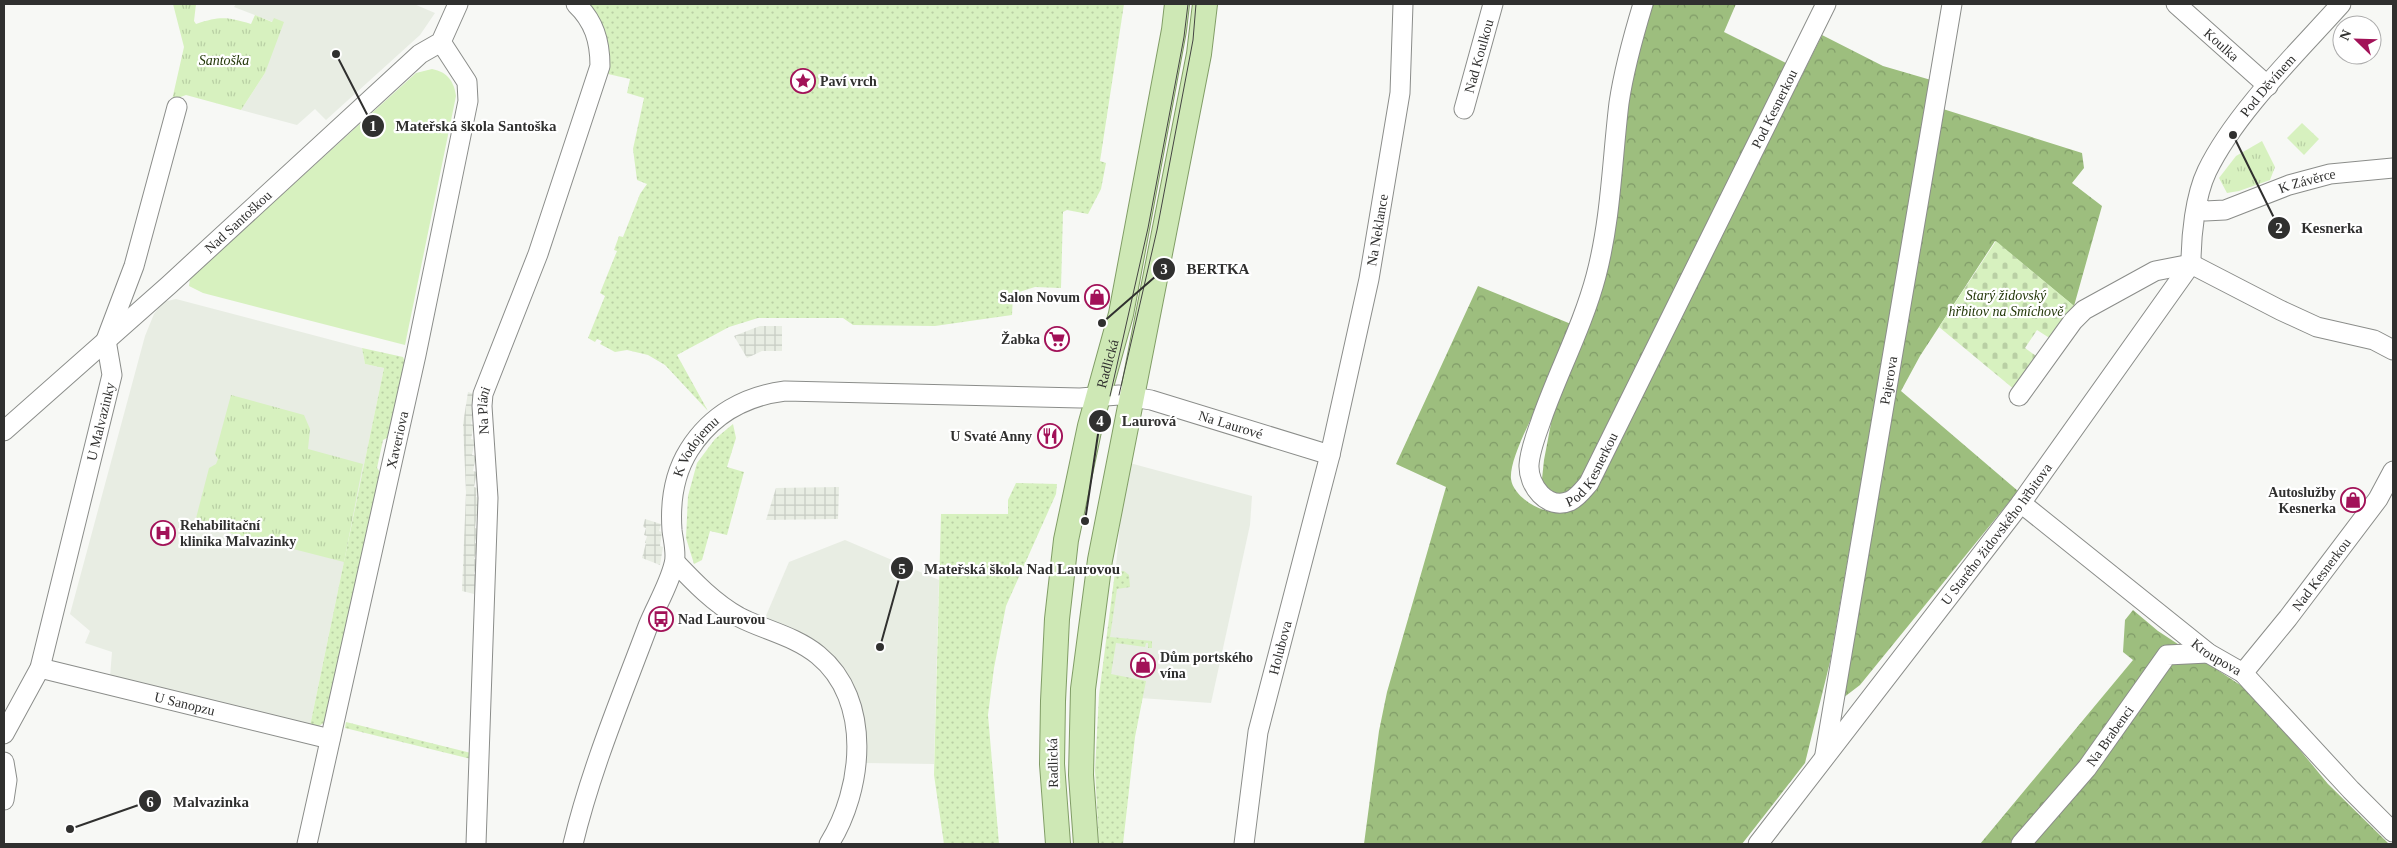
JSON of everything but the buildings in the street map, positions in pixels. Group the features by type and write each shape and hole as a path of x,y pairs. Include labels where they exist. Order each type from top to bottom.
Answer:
{"main road":[{"name":"Radlická","path":"1058,844 1052,764 1057,619 1066,540 1098,397 1121,314 1174,30 1177,4"},
{"name":"Radlická","path":"1086,844 1081,775 1083,689 1100,560 1199,54 1205,4"}],"street":[{"path":"441,42 458,4"},
{"name":"Na Pláni","path":"476,844 488,498 482,400 492,366 538,254 600,66 598,40 593,26 585,12 576,4"},
{"name":"Na Neklance","path":"1330,455 1369,279 1400,93 1403,4"},
{"name":"Nad Koulkou","path":"1464,109 1494,4"},
{"name":"Pod Kesnerkou","path":"1642,4 1626,60 1619,104 1614,165 1596,276 1571,346 1551,392 1532,448 1529,465 1529,478 1536,490 1546,499 1558,502 1568,502 1580,495 1589,483 1826,4"},
{"name":"Pajerova","path":"1824,758 1952,4"},
{"name":"Koulka","path":"2176,4 2268,86"},
{"name":"Pod Děvínem","path":"2198,206 2201,188 2216,156 2230,133 2268,86 2341,4"},
{"name":"Nad Santoškou","path":"4,430 169,285 420,54 441,42"},
{"name":"Xaveriova","path":"307,844 416,355 468,101 467,82 441,42"},
{"path":"106,340 134,266 177,107"},
{"name":"K Závěrce","path":"2198,206 2205,211 2225,210 2290,185 2330,174 2393,168"},
{"path":"2191,264 2191,238 2198,206"},
{"path":"2019,396 2073,321 2084,310 2155,271 2191,264 2317,327 2374,340 2393,350"},
{"name":"U Starého židovského hřbitova","path":"1758,844 2021,503 2191,264"},
{"name":"U Malvazinky","path":"4,734 40,668 112,374 106,340"},
{"name":"K Vodojemu","path":"573,844 596,762 675,562 671,513 674,487 680,468 689,449 712,420 734,406 761,394 785,391 1098,397"},
{"name":"Na Laurové","path":"1098,397 1131,396 1330,455"},
{"name":"Holubova","path":"1244,844 1258,732 1330,455"},
{"name":"Nad Kesnerkou","path":"2243,673 2378,499 2393,471"},
{"name":"Kroupova","path":"2021,503 2208,653 2243,673 2351,790 2393,832"},
{"path":"675,562 708,595 738,616 804,645 829,665 847,693 853,713 857,766 848,808 840,828 829,844"},
{"name":"Na Brabenci","path":"2021,844 2088,768 2168,655 2208,653"},
{"name":"U Sanopzu","path":"40,668 330,739"},
{"path":"4,762 7,780 4,800"}],"shaded area":[{"path":"236,4 414,4 435,13 420,35 326,120 315,109 297,125 241,110 265,73 273,22 234,7"},
{"path":"176,299 362,348 365,364 384,368 310,726 110,677 112,652 85,643 90,631 70,614 145,336 154,314 163,302"},
{"path":"760,326 782,326 782,351 762,351 747,358 734,336"},
{"path":"468,392 474,394 471,408 474,409 471,424 474,425 471,439 475,440 472,455 476,456 473,471 477,472 474,487 477,488 476,497 479,498 475,528 478,529 475,543 479,544 474,559 478,560 474,574 477,575 474,594 462,591 466,492 463,424"},
{"path":"1126,462 1252,496 1250,525 1211,703 1140,698 1104,690"},
{"path":"839,487 838,519 766,520 776,488"},
{"path":"645,519 661,524 659,531 662,532 660,546 663,547 660,565 642,558 647,536 644,535 646,528 643,527"},
{"path":"845,540 939,580 934,764 865,763 865,725 860,703 848,675 828,652 817,643 765,618 789,562"}],"green space":[{"name":"Santoška","path":"173,4 196,4 194,21 196,24 224,18 251,24 255,15 272,22 274,18 284,22 265,73 241,110 186,95 172,100 184,47"},
{"path":"587,4 1124,4 1100,161 1106,163 1101,189 1088,214 1067,210 1063,212 1061,288 1035,287 1013,294 1012,315 935,326 853,325 843,318 758,318 729,327 677,355 708,411 665,365 648,355 627,350 615,352 600,344 602,341 597,339 595,342 588,338 605,296 600,293 617,251 614,250 619,236 623,237 640,194 647,184 637,180 633,149 644,98 627,93 630,79 608,74 609,61"},
{"path":"1647,4 1736,4 1724,32 1786,63 1742,160 1588,470 1573,492 1555,495 1544,487 1542,479 1544,460 1556,397 1582,336"},
{"path":"1822,35 1883,66 1931,80 1830,662 1805,763 1742,844 1364,844 1379,731 1387,692 1446,487 1396,464 1478,286 1571,324 1549,383 1514,459 1511,479 1516,491 1526,501 1538,508 1550,511 1571,509 1588,498 1597,486"},
{"path":"432,69 438,70 449,78 454,86 456,96 405,345 203,293 189,286 190,278 416,73"},
{"path":"1943,109 2082,153 2084,168 2072,183 2102,206 2074,306 1995,241 1920,356 1901,391 2018,491 1860,685 1843,698"},
{"path":"2302,123 2319,139 2304,155 2287,138"},
{"path":"2262,141 2275,167 2270,180 2239,191 2227,193 2219,178 2236,156"},
{"name":"Starý židovský hřbitov na Smíchově","path":"1996,241 2074,306 2051,339 2037,330 2025,348 2039,358 2015,390 1939,327"},
{"path":"362,348 403,357 405,362 387,438 383,440 377,468 380,472 325,722 319,726 310,726 384,368 365,364"},
{"path":"231,395 304,415 310,429 308,449 363,464 344,562 203,526 202,528 194,526 209,468 216,464 218,459 215,454"},
{"path":"733,424 736,438 727,467 744,472 727,535 710,531 702,560 694,564 686,538 688,496 697,463 715,439"},
{"path":"1016,483 1057,484 1056,494 1006,606 994,668 988,715 999,844 944,844 934,775 941,514 1008,514 1008,500"},
{"path":"1124,571 1129,575 1130,587 1117,589 1110,637 1152,641 1152,648 1148,648 1148,643 1146,643 1145,647 1116,643 1111,674 1146,681 1135,737 1123,844 1099,844 1095,770 1099,695 1115,572"},
{"path":"2133,610 2158,631 2254,694 2328,784 2389,844 1980,844 2133,660 2123,652 2125,620"},
{"path":"346,722 471,753 471,759 345,728"}],"tram line":[{"path":"1110,396 1148,228 1184,37 1188,4"},
{"path":"1119,395 1157,230 1193,40 1196,4"}],"place":[{"name":"Mateřská škola Santoška","path":"336,54"},
{"name":"Paví vrch","path":"803,81"},
{"name":"Kesnerka","path":"2233,135"},
{"name":"Salon Novum","path":"1097,297"},
{"name":"BERTKA","path":"1102,323"},
{"name":"Žabka","path":"1057,339"},
{"name":"U Svaté Anny","path":"1050,436"},
{"name":"Autoslužby Kesnerka","path":"2353,500"},
{"name":"Laurová","path":"1085,521"},
{"name":"Rehabilitační klinika Malvazinky","path":"163,533"},
{"name":"Nad Laurovou","path":"661,619"},
{"name":"Mateřská škola Nad Laurovou","path":"880,647"},
{"name":"Dům portského vína","path":"1143,665"},
{"name":"Malvazinka","path":"70,829"}]}
